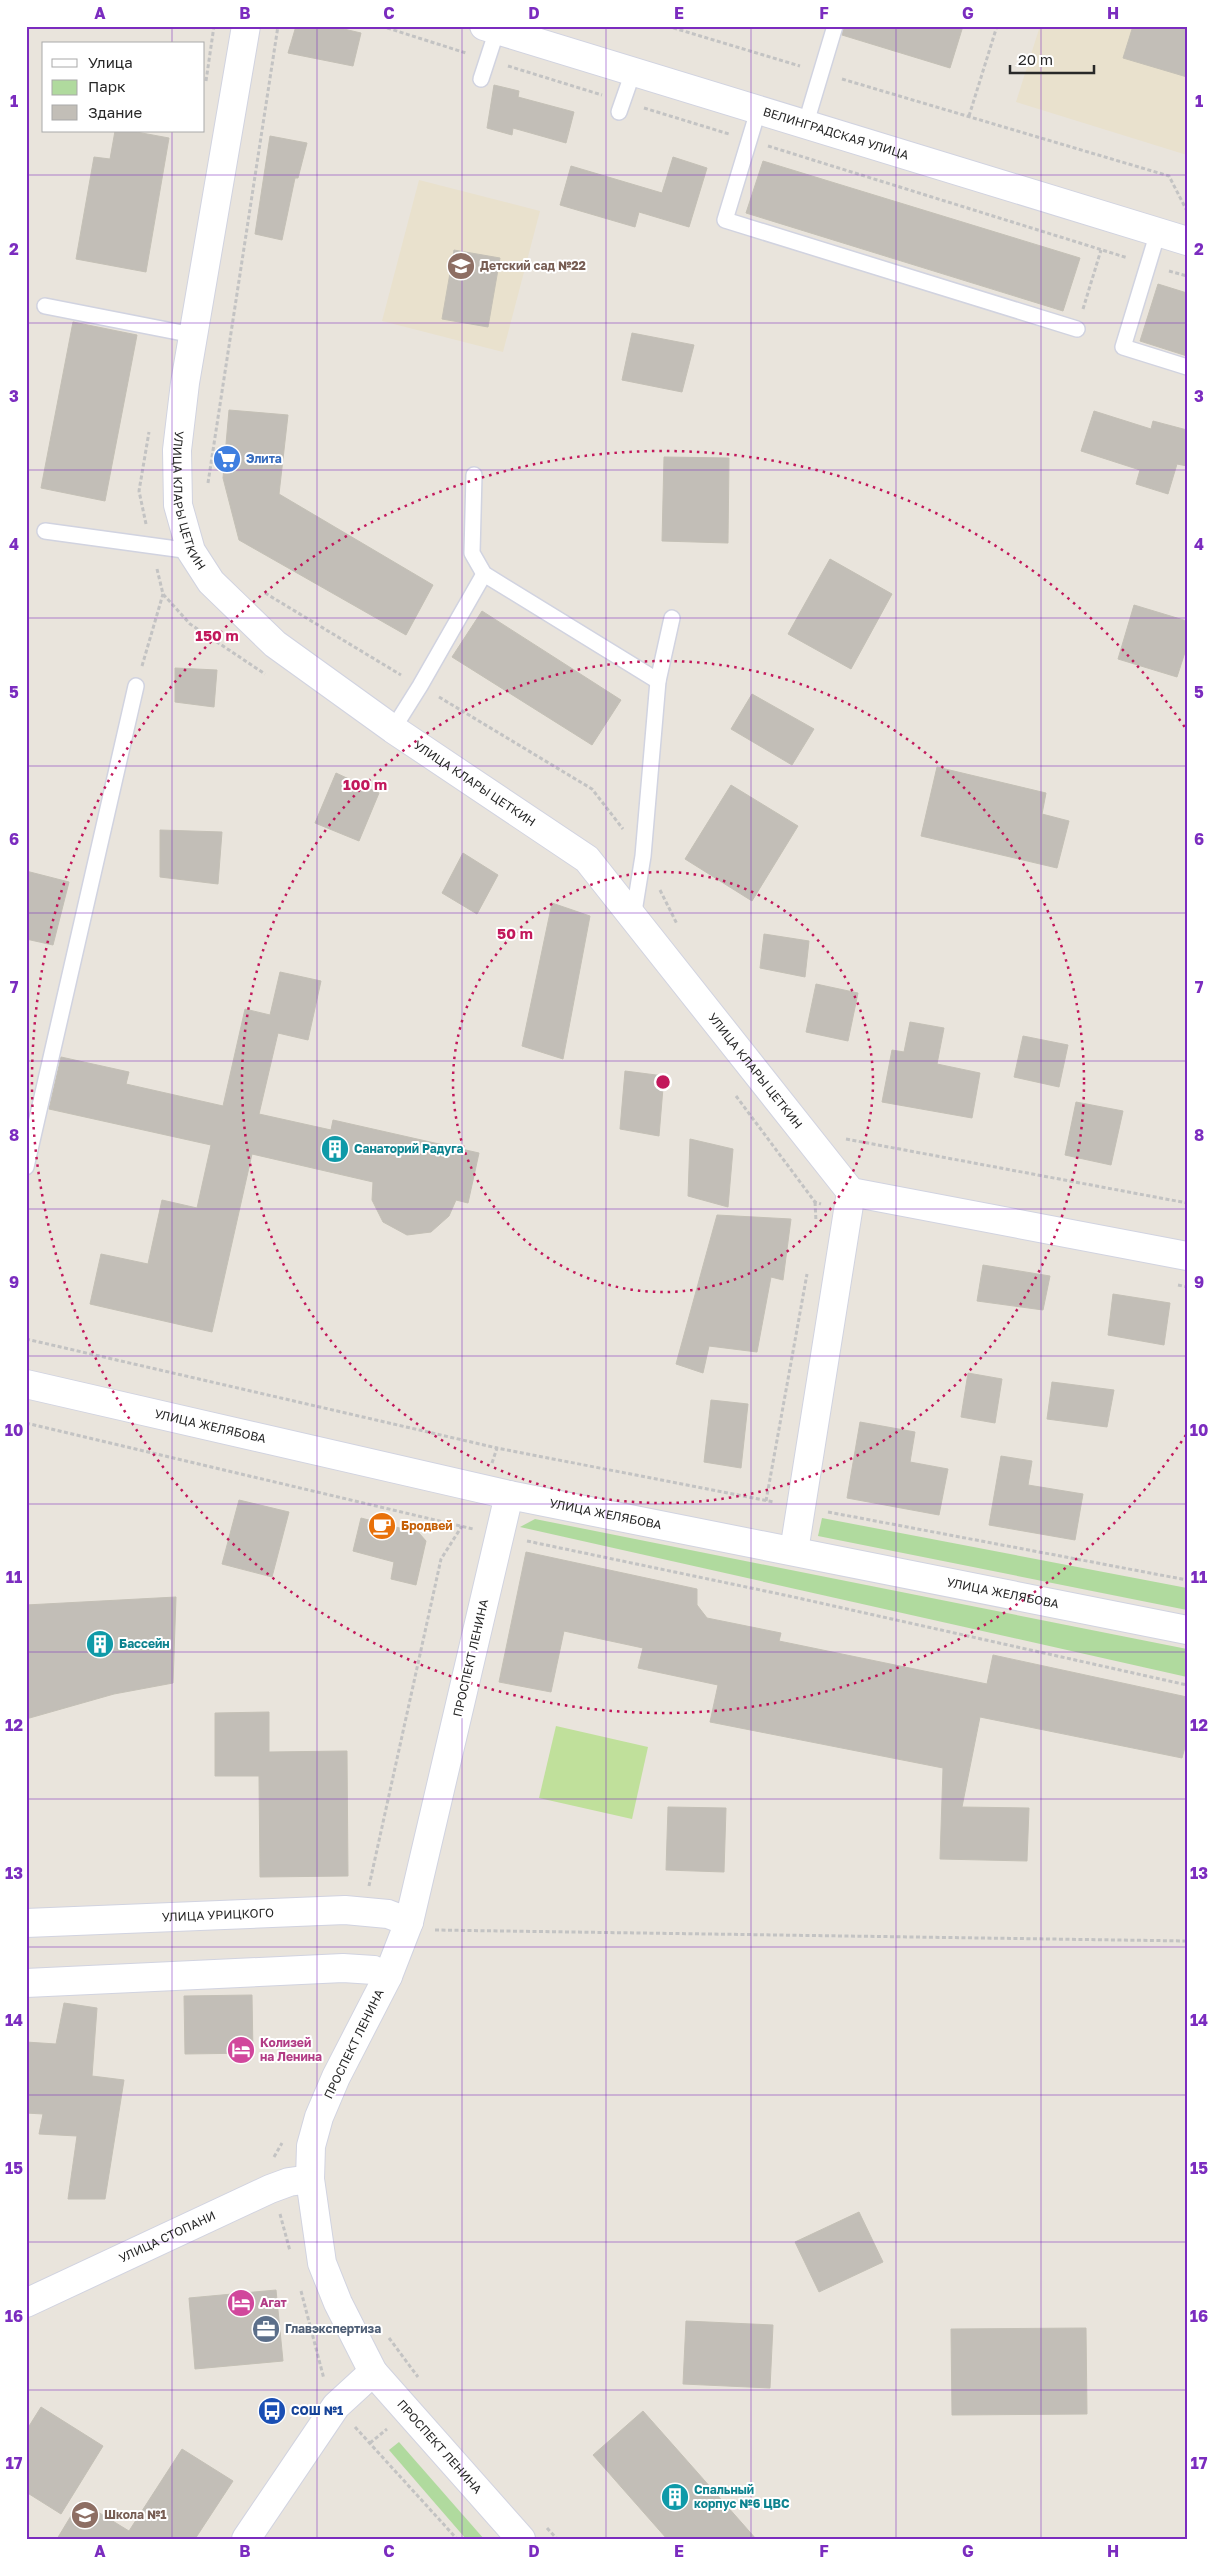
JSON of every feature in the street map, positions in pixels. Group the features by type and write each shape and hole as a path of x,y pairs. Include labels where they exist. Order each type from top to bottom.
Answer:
{"street":[{"name":"УЛИЦА КЛАРЫ ЦЕТКИН","path":"246,26 193,335 177,450 178,505 191,551 210,582 275,644 393,729 587,860 851,1192"},
{"name":"ВЕЛИНГРАДСКАЯ УЛИЦА","path":"490,28 805,126 1187,241"},
{"path":"794,1551 851,1192 1187,1256"},
{"name":"УЛИЦА ЖЕЛЯБОВА","path":"26,1384 509,1495 1187,1630"},
{"name":"ПРОСПЕКТ ЛЕНИНА","path":"509,1495 421,1926 388,1976 336,2077 319,2117 311,2146 310,2179 322,2263 338,2303 373,2372 521,2539"},
{"name":"УЛИЦА УРИЦКОГО","path":"26,1923 345,1910 388,1914 421,1926"},
{"path":"26,1983 343,1968 367,1969 388,1976"},
{"name":"УЛИЦА СТОПАНИ","path":"26,2303 270,2189 289,2182 310,2179"},
{"path":"246,2539 336,2406 373,2372"}],"lane":[{"path":"805,126 835,26"},
{"path":"481,79 487,59 490,28"},
{"path":"621,107 633,72"},
{"path":"758,111 724,220 1077,329"},
{"path":"1158,232 1123,347 1187,367"},
{"path":"45,306 193,335"},
{"path":"474,475 472,553 484,574 658,681"},
{"path":"45,531 191,551"},
{"path":"393,729 420,686 484,574"},
{"path":"633,920 643,856 658,681 672,618"},
{"path":"26,1167 136,686"}],"path":[{"path":"205,84 214,26"},
{"path":"207,488 278,26"},
{"path":"381,26 487,59 621,107 748,140"},
{"path":"667,26 1169,176 1187,210"},
{"path":"969,116 997,26"},
{"path":"771,147 1187,276"},
{"path":"1077,329 1101,250"},
{"path":"261,591 592,789 643,856 678,927"},
{"path":"136,686 163,594"},
{"path":"844,1138 1187,1203"},
{"path":"815,1202 816,1223"},
{"path":"766,1501 808,1271"},
{"path":"26,1339 497,1448 780,1503"},
{"path":"26,1423 481,1531"},
{"path":"490,1471 497,1448"},
{"path":"818,1510 1187,1580"},
{"path":"369,1889 441,1559 462,1526"},
{"path":"521,1540 782,1595 1187,1685"},
{"path":"421,1926 1187,1941"},
{"path":"278,2206 290,2253"},
{"path":"300,2290 326,2384"},
{"path":"385,2332 419,2378"},
{"path":"349,2420 457,2539"},
{"path":"544,2524 557,2539"}],"shaded area":[{"path":"1040,26 1187,26 1187,155 1016,102"},
{"name":"Детский сад №22","path":"419,180 540,211 503,352 382,321"}],"green space":[{"path":"822,1518 1187,1588 1187,1610 818,1536"},
{"path":"535,1519 1187,1649 1187,1677 520,1527"},
{"path":"556,1726 648,1747 632,1819 539,1798"},
{"path":"399,2442 484,2539 466,2539 389,2450"}],"building":[{"path":"296,26 331,26 361,33 353,66 288,53"},
{"path":"844,26 963,26 950,68 842,35"},
{"path":"1133,26 1187,26 1187,77 1123,58"},
{"path":"494,85 519,91 518,97 574,112 566,143 513,128 512,135 487,128"},
{"path":"115,132 136,132 169,138 146,272 76,259 94,157 110,159"},
{"path":"270,136 307,143 298,178 295,178 282,240 255,234"},
{"path":"673,157 707,168 689,227 639,212 635,227 560,205 571,166 662,193"},
{"path":"763,161 1080,258 1063,311 746,213"},
{"path":"454,250 500,258 488,327 442,319"},
{"path":"1158,284 1187,293 1187,356 1140,341"},
{"path":"73,322 137,335 105,501 41,488"},
{"path":"632,333 694,345 682,392 622,380"},
{"path":"229,410 288,415 279,494 433,585 406,635 239,540 223,478"},
{"path":"1094,411 1151,429 1153,421 1187,430 1187,466 1177,464 1168,494 1136,484 1140,470 1081,451"},
{"path":"664,457 729,458 728,543 662,541"},
{"path":"830,559 892,594 851,669 788,634"},
{"path":"1134,605 1187,621 1187,646 1177,677 1118,659"},
{"path":"482,611 621,700 592,745 452,657"},
{"path":"175,668 217,670 214,707 175,702"},
{"path":"752,694 814,729 792,765 731,729"},
{"path":"937,767 1046,793 1042,814 1069,821 1057,868 921,836"},
{"path":"336,773 379,793 359,841 315,823"},
{"path":"731,785 798,826 752,901 685,859"},
{"path":"160,830 222,832 218,884 160,877"},
{"path":"463,853 498,875 477,914 442,893"},
{"path":"26,871 69,882 53,945 26,939"},
{"path":"552,903 590,916 563,1059 522,1046"},
{"path":"764,934 809,941 805,977 760,968"},
{"name":"Cанаторий Радуга","path":"280,972 321,981 308,1040 278,1033 259,1114 331,1130 333,1120 479,1153 468,1203 456,1200 449,1216 431,1232 407,1235 383,1222 372,1200 373,1182 252,1154 212,1332 90,1304 101,1254 148,1264 162,1200 197,1208 211,1145 49,1109 61,1057 129,1072 126,1084 223,1106 245,1009 270,1015"},
{"path":"816,984 858,993 848,1041 806,1032"},
{"path":"910,1022 944,1028 937,1064 980,1073 972,1118 882,1102 892,1050 904,1052"},
{"path":"1023,1036 1068,1045 1059,1087 1014,1077"},
{"path":"625,1071 664,1076 659,1136 620,1129"},
{"path":"1076,1102 1123,1111 1111,1165 1065,1155"},
{"path":"690,1139 733,1149 728,1207 688,1196"},
{"path":"717,1215 791,1219 783,1280 771,1277 757,1352 709,1346 703,1373 676,1364"},
{"path":"983,1265 1050,1276 1043,1310 977,1301"},
{"path":"1113,1294 1170,1303 1164,1345 1108,1335"},
{"path":"968,1373 1002,1379 995,1423 961,1417"},
{"path":"1052,1382 1114,1390 1107,1427 1047,1419"},
{"path":"711,1400 748,1404 741,1468 704,1462"},
{"path":"860,1422 915,1432 910,1462 948,1469 939,1515 847,1498"},
{"path":"1001,1456 1032,1461 1028,1485 1083,1494 1075,1540 989,1525"},
{"path":"239,1500 289,1512 272,1577 222,1564"},
{"path":"361,1518 419,1533 426,1541 416,1585 391,1579 394,1562 353,1551"},
{"path":"526,1552 697,1589 697,1605 707,1618 781,1633 779,1641 987,1684 993,1655 1187,1697 1187,1740 1182,1758 980,1717 962,1807 1029,1808 1027,1861 940,1859 943,1768 710,1722 718,1685 638,1668 643,1648 564,1631 551,1692 499,1682"},
{"name":"Бассейн","path":"176,1597 173,1683 114,1694 26,1719 26,1605"},
{"path":"269,1712 269,1752 347,1751 348,1876 260,1877 259,1776 215,1776 215,1713"},
{"path":"668,1807 726,1808 724,1872 666,1870"},
{"path":"252,1995 253,2053 185,2054 184,1996"},
{"path":"64,2003 97,2008 92,2076 124,2080 105,2199 68,2199 77,2136 39,2134 43,2114 26,2113 26,2042 56,2044"},
{"path":"859,2212 883,2262 819,2292 795,2242"},
{"path":"276,2290 283,2361 195,2369 189,2298"},
{"path":"686,2321 773,2325 770,2388 683,2384"},
{"path":"1086,2328 1087,2414 952,2415 951,2329"},
{"path":"41,2407 103,2446 61,2514 26,2492 26,2431"},
{"name":"Спальный корпус №6 ЦВС","path":"643,2411 756,2539 667,2539 593,2455"},
{"path":"182,2449 233,2481 195,2539 57,2539 80,2501 129,2531"}],"place":[{"name":"Детский сад №22","path":"461,266"},
{"name":"Элита","path":"227,459"},
{"name":"Cанаторий Радуга","path":"335,1149"},
{"name":"Бродвей","path":"382,1526"},
{"name":"Бассейн","path":"100,1644"},
{"name":"Колизей на Ленина","path":"241,2050"},
{"name":"Агат","path":"241,2303"},
{"name":"Главэкспертиза","path":"266,2329"},
{"name":"СОШ №1","path":"272,2411"},
{"name":"Спальный корпус №6 ЦВС","path":"675,2497"},
{"name":"Школа №1","path":"85,2515"}]}
